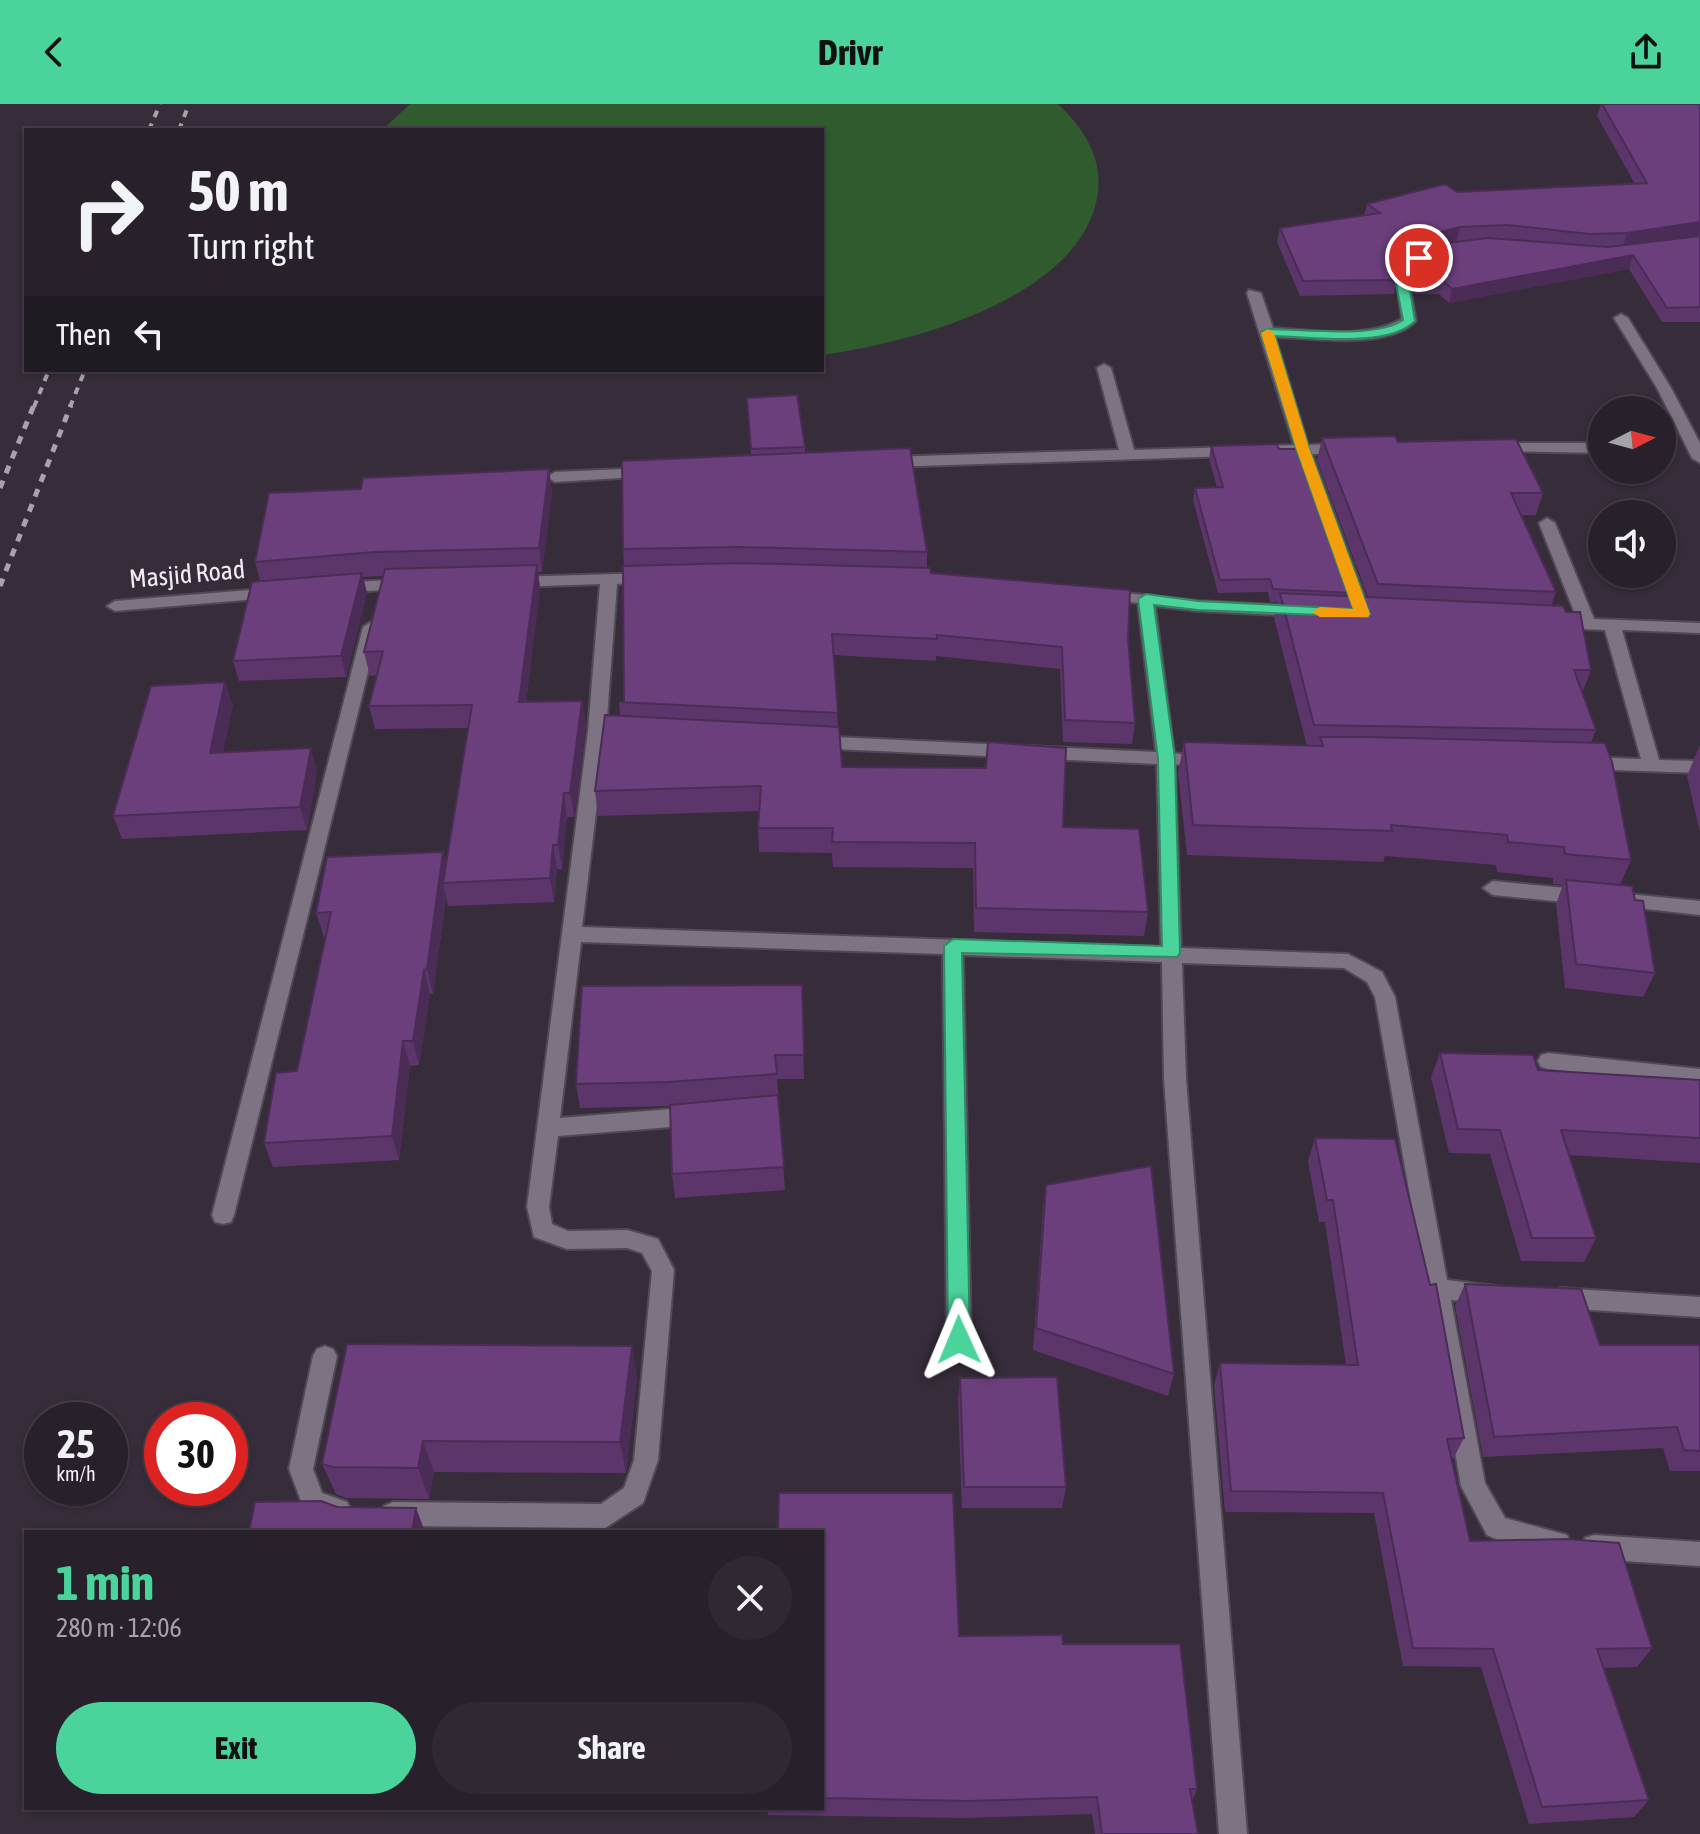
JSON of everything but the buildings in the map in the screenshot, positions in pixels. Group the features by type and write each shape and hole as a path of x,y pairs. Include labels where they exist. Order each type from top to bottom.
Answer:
{"street":[{"path":"1267,332 1368,334 1396,330 1409,321 1401,278 1419,258 1457,248"},
{"path":"1254,293 1302,448 1363,614"},
{"path":"1621,318 1664,388 1700,458"},
{"path":"1104,368 1128,455"},
{"path":"874,462 1365,448"},
{"path":"1476,448 1588,448"},
{"path":"555,477 666,472"},
{"path":"1547,523 1588,624"},
{"path":"503,582 667,578"},
{"path":"325,1356 301,1469 313,1501 346,1513 605,1516 634,1495 646,1460 663,1270 650,1246 627,1239 567,1240 542,1230 538,1207 570,934 605,732 609,579"},
{"path":"319,590 377,600 427,583"},
{"name":"Masjid Road","path":"115,606 287,592"},
{"path":"1089,592 1198,606 1318,612"},
{"path":"1146,599 1166,759 1175,1079 1233,1834"},
{"path":"223,1215 377,600"},
{"path":"1545,623 1700,628"},
{"path":"1612,626 1651,764"},
{"path":"787,740 1196,759"},
{"path":"1559,762 1700,767"},
{"path":"1493,888 1700,908"},
{"path":"570,934 1348,961 1375,977 1385,997 1473,1486 1496,1527 1542,1543 1700,1554"},
{"path":"953,946 959,1340"},
{"path":"1548,1061 1700,1077"},
{"path":"547,1128 715,1114"},
{"path":"1437,1289 1514,1294"},
{"path":"1545,1297 1700,1307"}],"green space":[{"path":"410,104 1058,104 1078,126 1092,151 1098,192 1095,207 1079,240 1053,269 1019,292 939,328 824,355 824,128 384,128"}],"railway":[{"path":"150,128 160,104"},
{"path":"180,128 189,104"},
{"path":"34,407 48,372"},
{"path":"70,407 84,372"},
{"path":"0,488 34,405"},
{"path":"0,586 71,405"}],"slow traffic":[{"path":"1268,333 1302,448 1363,614 1320,612"}],"route":[{"path":"959,1340 953,946 1171,953 1166,759 1146,599 1198,606 1363,614 1302,448 1267,332 1368,334 1396,330 1409,321 1401,278 1419,258"}]}
